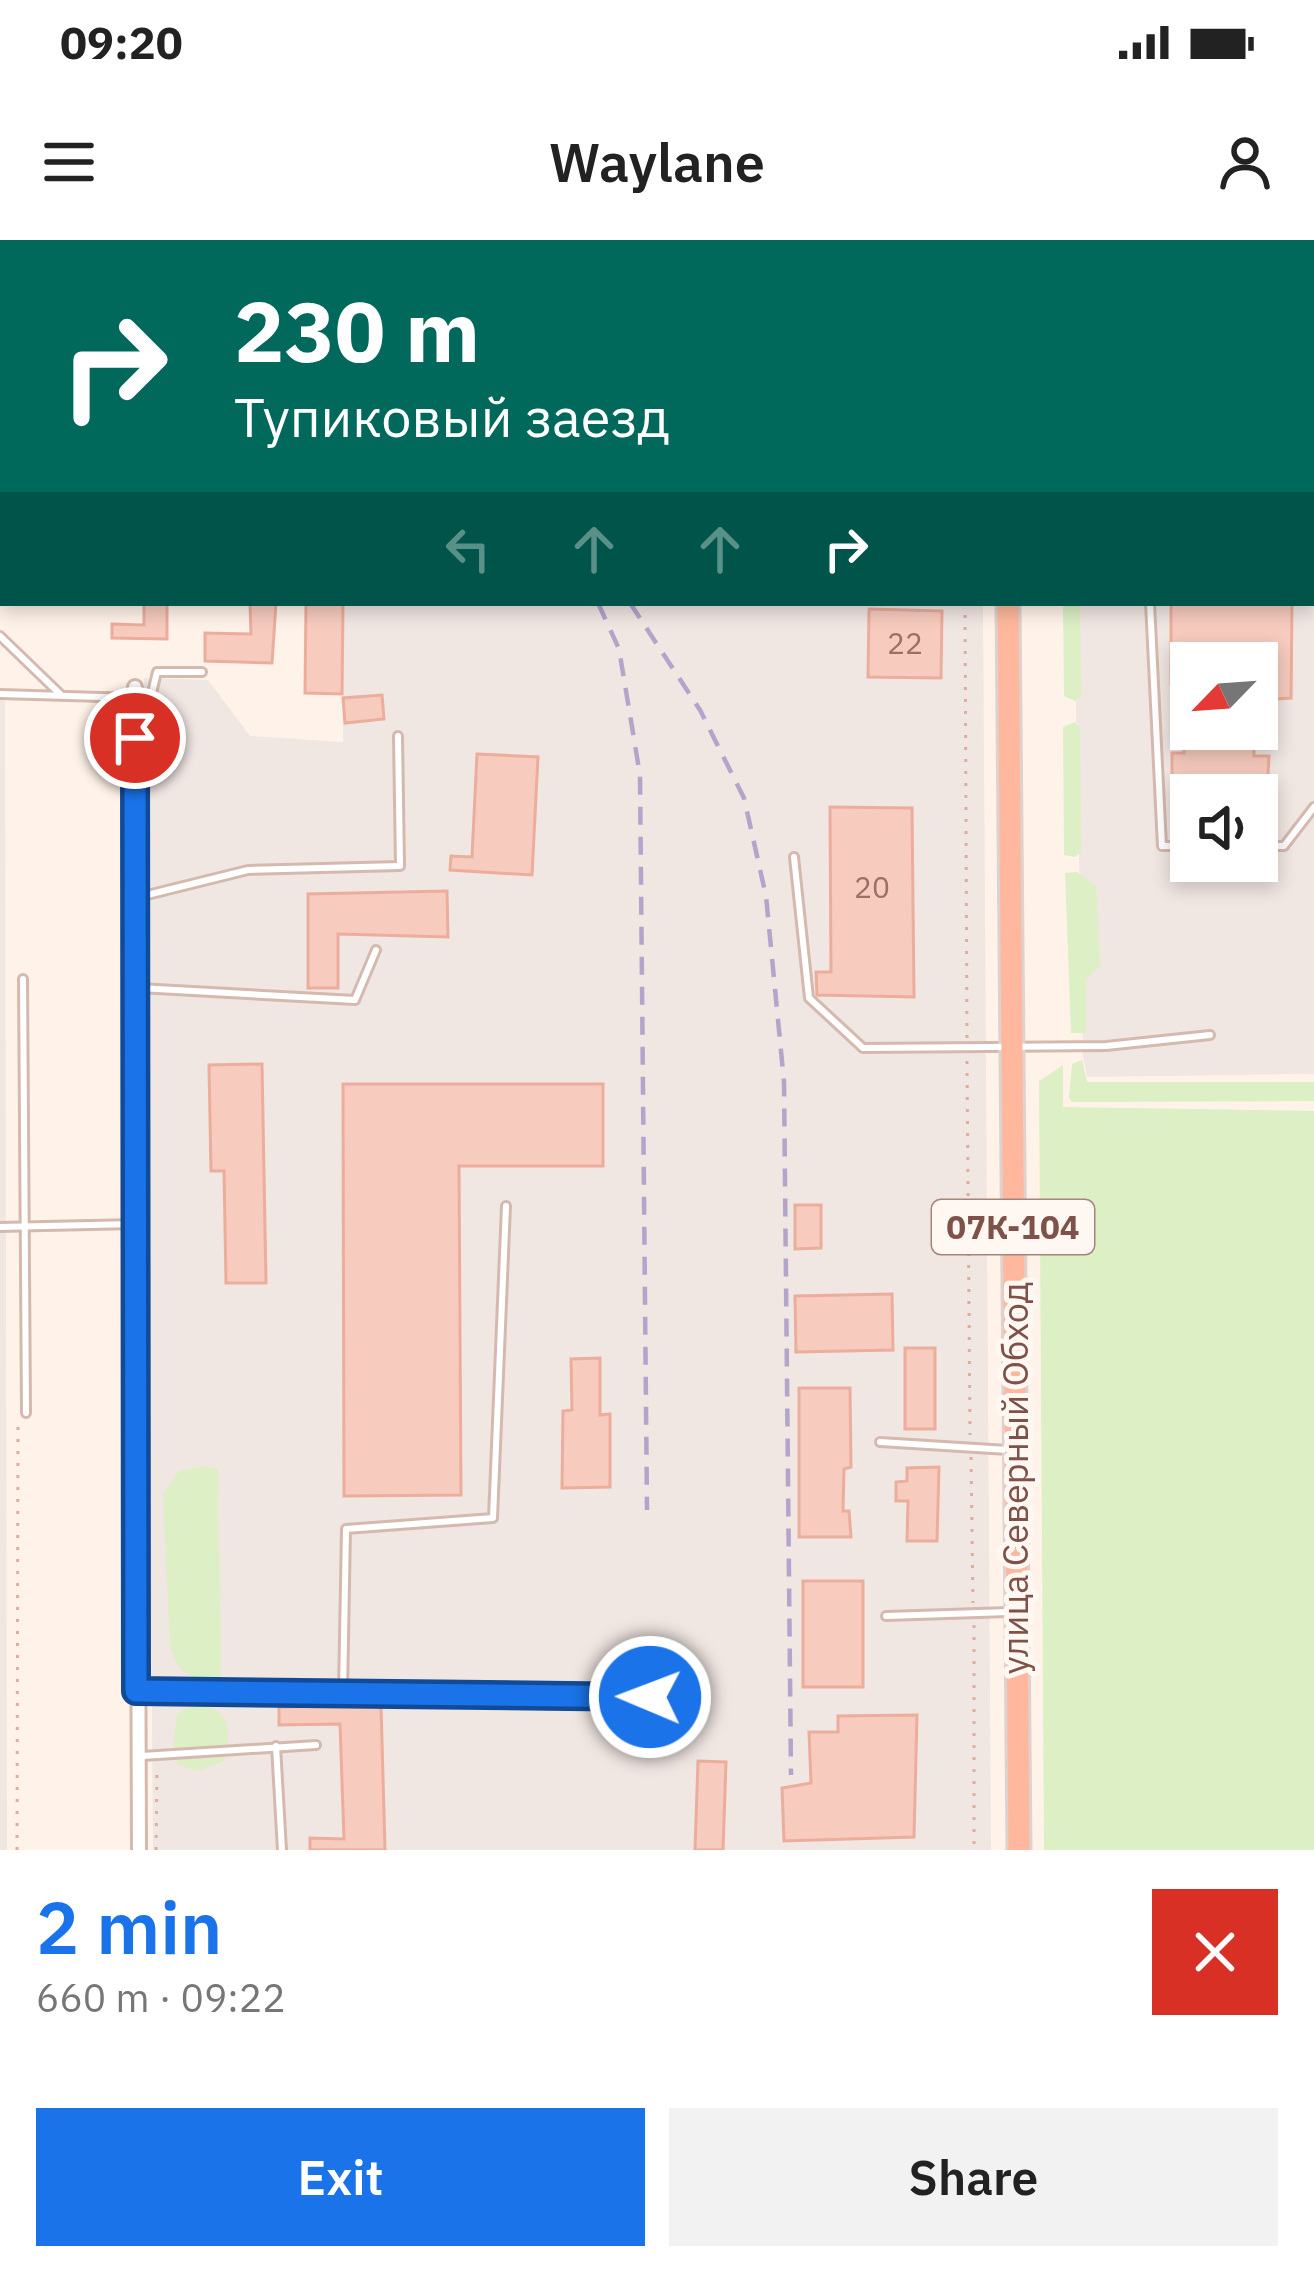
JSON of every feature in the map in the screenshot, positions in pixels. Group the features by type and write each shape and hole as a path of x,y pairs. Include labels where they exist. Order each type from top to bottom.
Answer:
{"highway":[{"name":"улица Северный Обход","path":"1008,606 1018,1850"}],"street":[{"path":"135,693 140,1850"}],"lane":[{"path":"1150,606 1162,846 1170,846"},
{"path":"0,636 63,696"},
{"path":"0,694 135,693 151,697 157,671 202,672"},
{"path":"135,898 248,869 400,866 398,736"},
{"path":"1278,846 1284,846 1314,807"},
{"path":"794,857 809,998 862,1048 1106,1046 1210,1035"},
{"path":"136,988 355,1000 376,950"},
{"path":"23,979 26,1413"},
{"path":"344,1694 346,1529 493,1518 506,1206"},
{"path":"0,1227 136,1224"},
{"path":"880,1442 1015,1450"},
{"path":"886,1616 1016,1612"},
{"path":"136,1691 693,1698"},
{"path":"138,1756 316,1744"},
{"path":"275,1747 282,1850"}],"path":[{"path":"965,606 974,1850"},
{"path":"17,1850 16,1423 26,1413"},
{"path":"156,1850 157,1755"}],"shaded area":[{"path":"343,606 983,606 991,1850 153,1850 144,678 208,680 250,736 343,742"},
{"path":"1074,606 1314,606 1314,1074 1087,1077"},
{"path":"0,690 5,703 7,1850 0,1850"}],"green space":[{"path":"1063,606 1080,606 1081,696 1075,701 1064,696"},
{"path":"1075,722 1080,728 1081,852 1075,857 1064,855 1063,727"},
{"path":"1077,872 1096,886 1100,966 1086,979 1086,1033 1071,1033 1065,873"},
{"path":"1082,1060 1087,1082 1314,1082 1314,1101 1072,1102 1072,1064"},
{"path":"1063,1065 1063,1107 1314,1111 1314,1850 1044,1850 1039,1081"},
{"path":"204,1466 218,1469 221,1686 187,1674 170,1643 163,1495 179,1471"},
{"path":"197,1703 222,1717 228,1741 224,1761 198,1771 178,1765 173,1748 177,1714"}],"building":[{"path":"144,606 167,606 167,639 112,638 112,624 144,625"},
{"path":"250,606 276,606 272,663 205,661 205,633 251,634"},
{"path":"306,606 343,606 342,694 305,693"},
{"path":"1171,606 1292,606 1291,698 1278,699 1278,642 1171,642"},
{"path":"869,609 942,611 941,678 868,677"},
{"path":"382,695 384,719 345,723 343,698"},
{"path":"1254,750 1254,756 1269,756 1268,774 1172,774 1172,753"},
{"path":"477,754 538,757 532,875 450,870 451,856 472,857"},
{"path":"830,807 912,808 914,997 817,995 816,972 831,972"},
{"path":"447,891 448,937 338,934 338,988 308,988 308,894"},
{"path":"262,1064 266,1283 226,1283 224,1171 211,1171 209,1065"},
{"path":"343,1084 603,1084 603,1166 459,1166 461,1495 344,1496"},
{"path":"795,1205 821,1205 821,1248 795,1249"},
{"path":"892,1294 893,1350 796,1352 795,1296"},
{"path":"905,1348 935,1348 935,1429 905,1429"},
{"path":"600,1358 600,1415 610,1414 610,1487 562,1488 563,1411 572,1410 571,1359"},
{"path":"799,1388 850,1388 851,1467 844,1469 843,1511 849,1511 851,1537 799,1537"},
{"path":"939,1467 937,1541 907,1541 908,1501 896,1501 896,1482 907,1481 907,1468"},
{"path":"803,1581 863,1581 863,1687 803,1687"},
{"path":"381,1705 385,1850 310,1850 310,1838 344,1839 340,1724 279,1725 279,1707"},
{"path":"917,1715 914,1837 784,1841 782,1788 811,1783 809,1732 838,1732 838,1716"},
{"path":"698,1761 726,1762 723,1850 695,1850"}],"railway":[{"path":"599,606 619,649 640,775 647,1510"},
{"path":"632,606 700,710 744,798 766,896 784,1082 791,1775"}],"route":[{"path":"135,738 136,1691 650,1697"}]}
